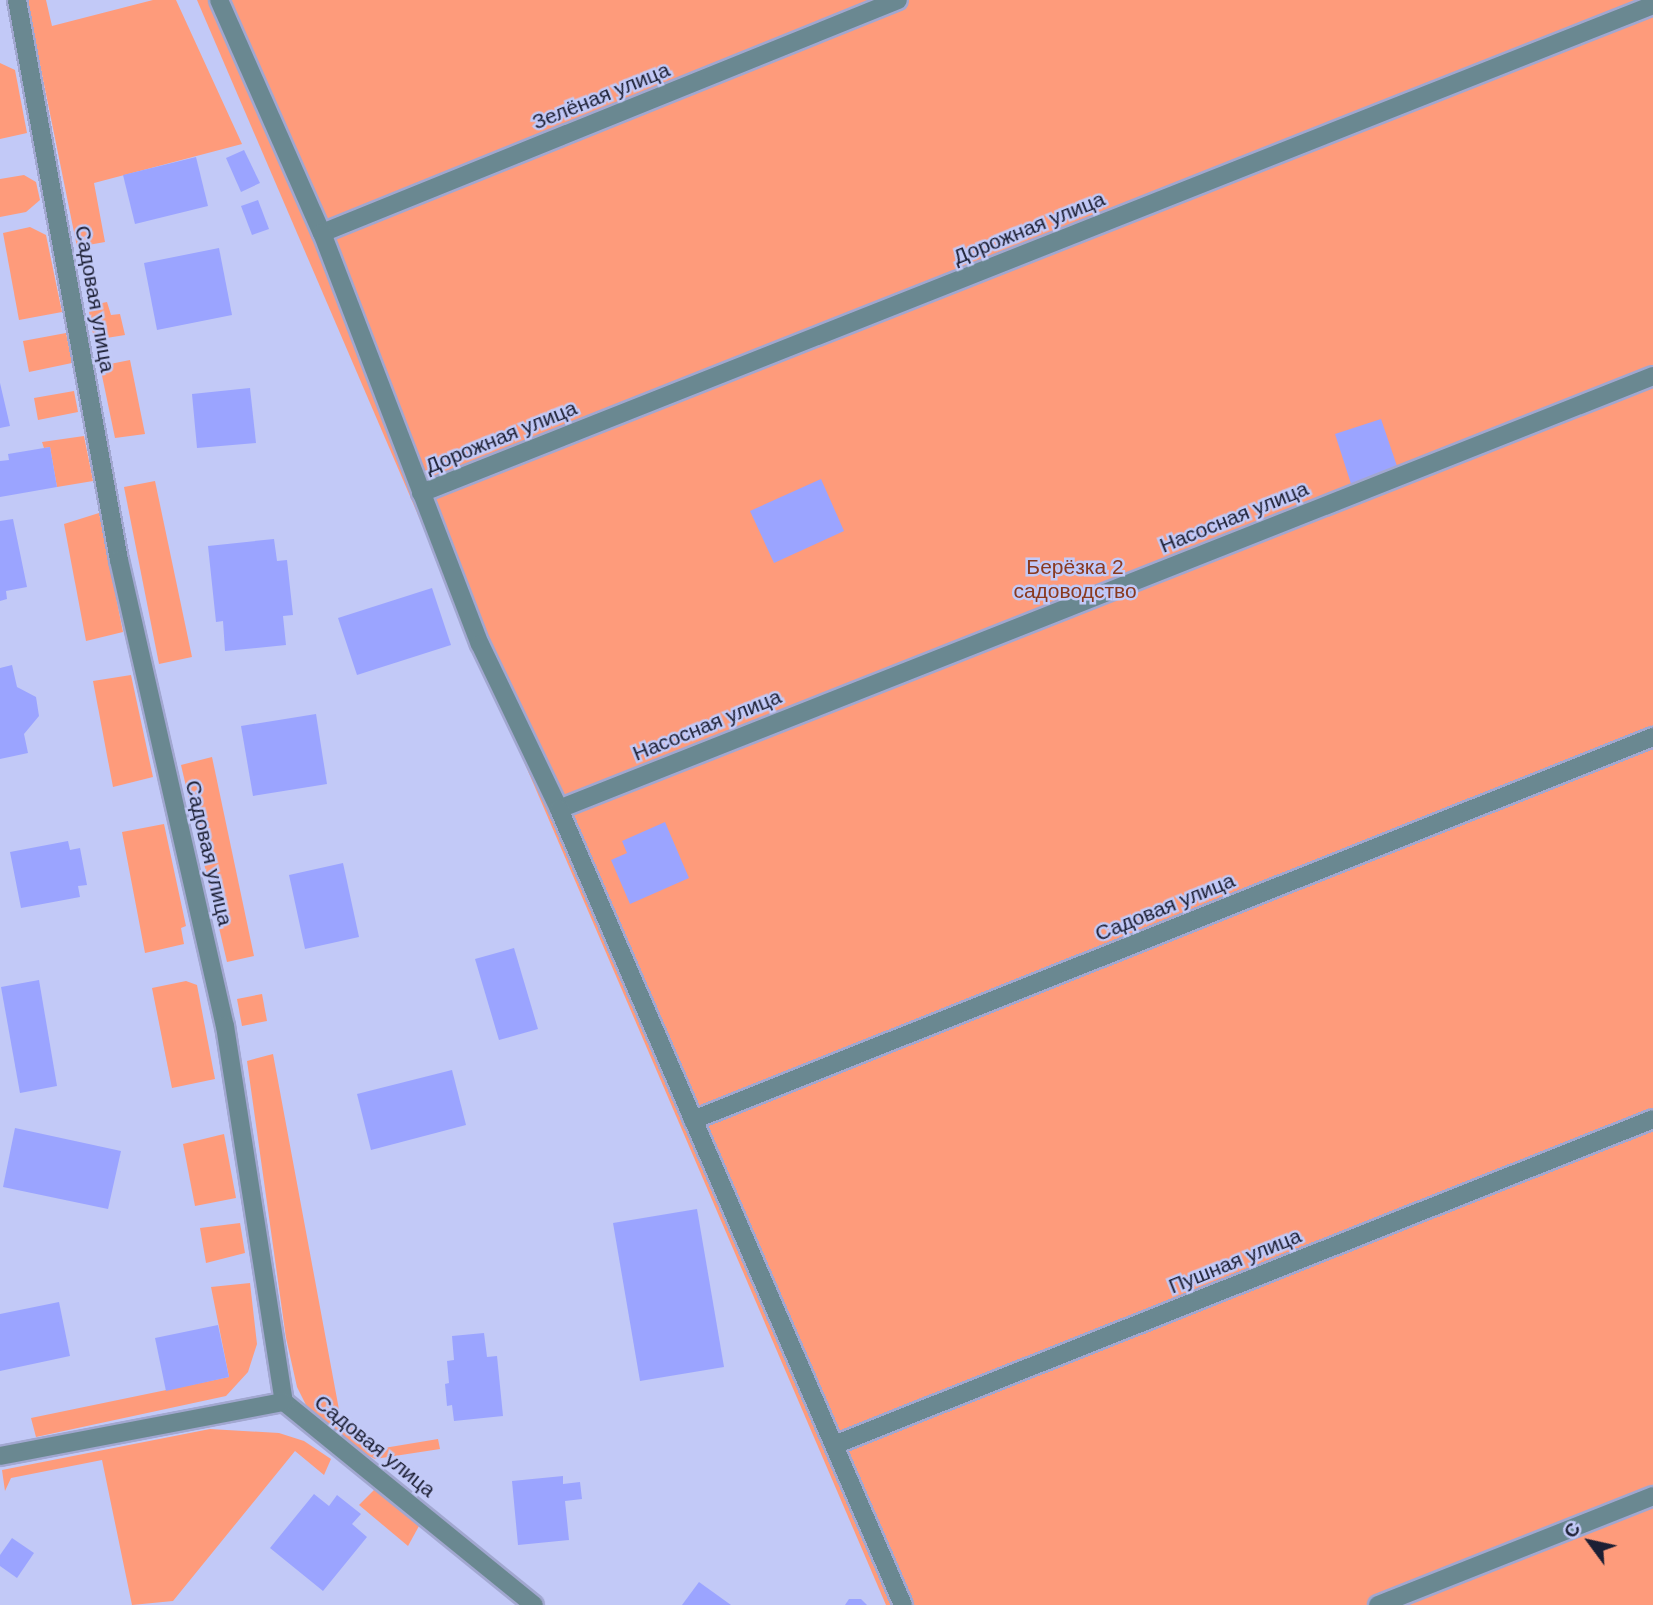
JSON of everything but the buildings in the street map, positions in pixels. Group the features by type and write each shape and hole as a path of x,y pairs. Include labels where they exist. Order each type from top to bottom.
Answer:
{"street":[{"name":"Садовая улица","path":"17,0 119,560 225,1026 284,1402 534,1605"},
{"path":"219,0 322,233 480,644 559,808 903,1605"},
{"name":"Зелёная улица","path":"322,233 898,0"},
{"name":"Дорожная улица","path":"421,493 1653,5"},
{"name":"Насосная улица","path":"559,808 1653,376"},
{"name":"Садовая улица","path":"693,1120 1653,737"},
{"name":"Пушная улица","path":"834,1445 1653,1119"},
{"path":"0,1455 284,1402"},
{"path":"1378,1605 1653,1496"}],"green space":[{"path":"27,0 46,0 52,26 153,0 176,0 242,144 94,183 105,242 77,247"},
{"name":"Берёзка 2 садоводство","path":"197,0 1653,0 1653,1605 886,1605"},
{"path":"0,63 15,70 27,133 0,139"},
{"path":"24,175 36,182 40,200 26,212 0,217 0,179"},
{"path":"30,227 46,235 62,312 19,320 3,233"},
{"path":"107,302 111,315 120,314 125,335 94,340 88,306"},
{"path":"66,333 72,363 29,372 23,341"},
{"path":"130,360 145,434 115,438 100,366"},
{"path":"74,391 78,412 38,420 34,398"},
{"path":"84,436 93,481 57,487 50,447 44,448 42,442"},
{"path":"155,481 192,657 159,664 124,487"},
{"path":"99,513 123,632 86,641 64,524"},
{"path":"131,675 153,777 113,787 93,681"},
{"path":"212,757 254,956 227,962 181,765"},
{"path":"164,824 186,926 181,928 184,944 145,953 122,832"},
{"path":"186,981 197,985 215,1079 172,1088 152,988"},
{"path":"262,994 267,1021 242,1026 237,999"},
{"path":"273,1054 340,1415 378,1449 438,1439 440,1449 375,1459 361,1452 322,1421 306,1405 297,1387 286,1338 247,1061"},
{"path":"224,1134 236,1198 195,1206 183,1144"},
{"path":"240,1223 245,1253 206,1263 200,1228"},
{"path":"250,1283 257,1344 248,1372 226,1396 36,1437 31,1418 229,1377 211,1287"},
{"path":"210,1429 279,1433 304,1441 331,1459 324,1475 295,1451 173,1601 132,1605 102,1460 11,1478 5,1491 2,1470"},
{"path":"375,1489 419,1526 408,1546 359,1505"}]}
